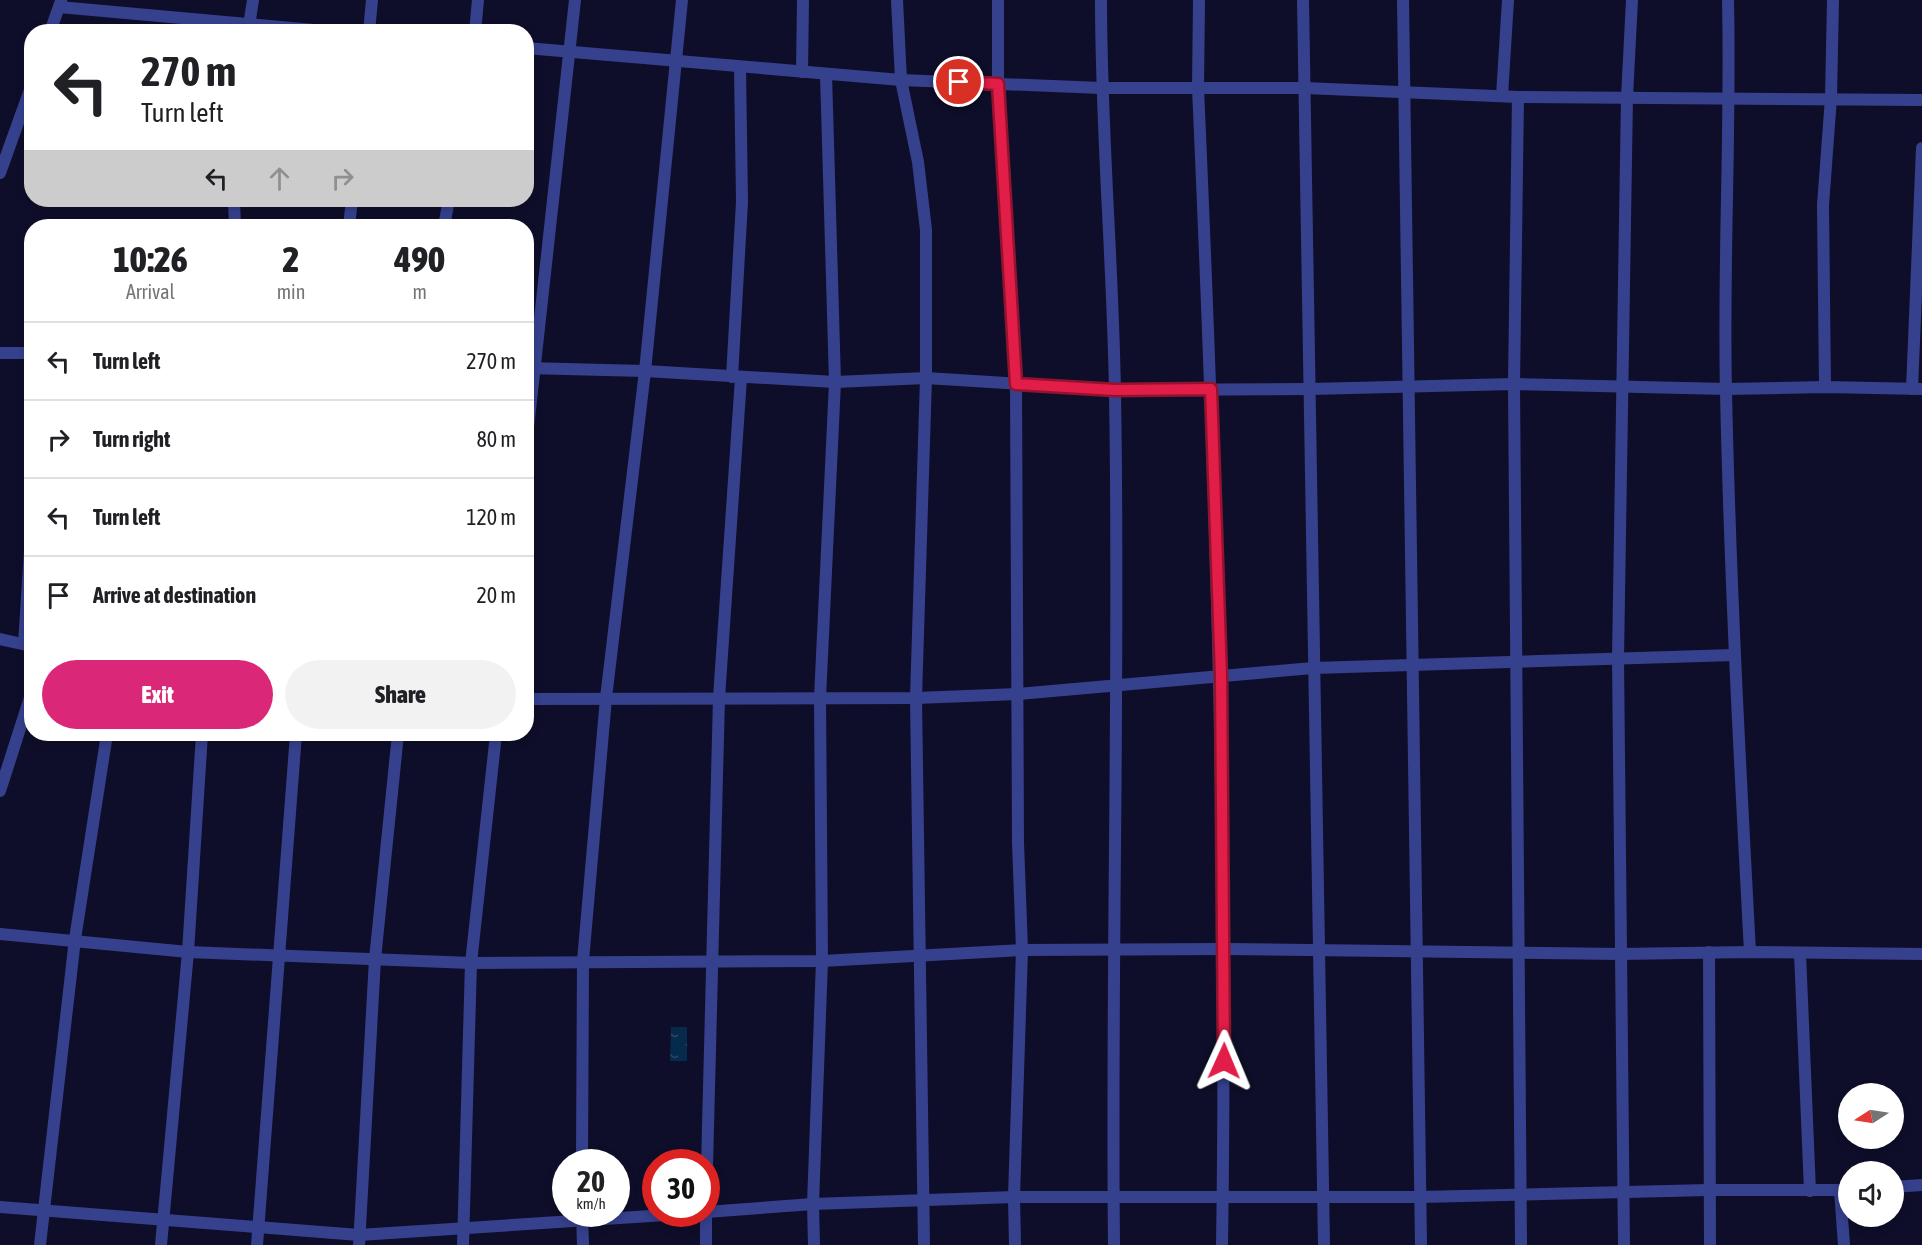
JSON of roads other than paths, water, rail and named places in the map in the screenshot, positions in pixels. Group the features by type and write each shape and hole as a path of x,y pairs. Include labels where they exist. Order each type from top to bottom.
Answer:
{"street":[{"path":"250,24 253,0"},
{"path":"370,24 372,0"},
{"path":"476,24 478,0"},
{"path":"534,342 574,0"},
{"path":"582,1149 583,961 606,698 645,371 682,0"},
{"path":"802,72 803,0"},
{"path":"897,0 901,80 918,162 926,230 926,378 916,698 924,1245"},
{"path":"998,0 998,84 1016,384 1018,843 1022,950 1014,1197 1016,1245"},
{"path":"1101,0 1101,88 1115,390 1118,686 1114,950 1114,1245"},
{"path":"1199,0 1198,88 1221,676 1225,949 1222,1245"},
{"path":"1303,0 1313,668 1321,949 1324,1245"},
{"path":"1403,0 1421,1245"},
{"path":"1502,96 1508,0"},
{"path":"1624,1245 1618,658 1627,98 1632,0"},
{"path":"1728,0 1730,98 1726,389 1734,655 1750,952"},
{"path":"1825,387 1823,205 1831,98 1833,0"},
{"path":"53,24 60,4 218,24"},
{"path":"534,49 901,80 1101,88 1305,88 1518,97 1922,100"},
{"path":"708,1149 719,698 737,378 742,202 740,68"},
{"path":"814,1245 813,1204 822,961 820,698 835,382 826,74"},
{"path":"1518,97 1514,384 1521,1245"},
{"path":"0,173 24,106"},
{"path":"534,368 645,371 835,382 926,378 1115,390 1310,389 1514,384 1726,389 1825,387 1917,389 1922,148"},
{"path":"0,353 24,353"},
{"path":"0,639 24,644"},
{"path":"534,699 916,698 1118,686 1313,668 1734,655"},
{"path":"0,791 24,716"},
{"path":"40,1245 75,939 105,741"},
{"path":"161,1245 189,952 202,741"},
{"path":"257,1245 295,741"},
{"path":"359,1240 375,959 397,741"},
{"path":"463,1245 471,963 495,741"},
{"path":"0,934 75,939 189,952 471,963 822,961 1022,950 1321,949 1620,954 1709,952 1922,954"},
{"path":"1709,952 1708,1190 1710,1245"},
{"path":"1800,953 1810,1191"},
{"path":"1904,1186 1922,1185"},
{"path":"720,1212 813,1204 1113,1195 1420,1197 1708,1190 1838,1190"},
{"path":"0,1207 162,1219 359,1240 552,1219"},
{"path":"582,1227 583,1245"},
{"path":"706,1227 706,1245"},
{"path":"1844,1227 1844,1245"}],"water":[{"path":"671,1027 687,1027 687,1061 670,1061"}]}
